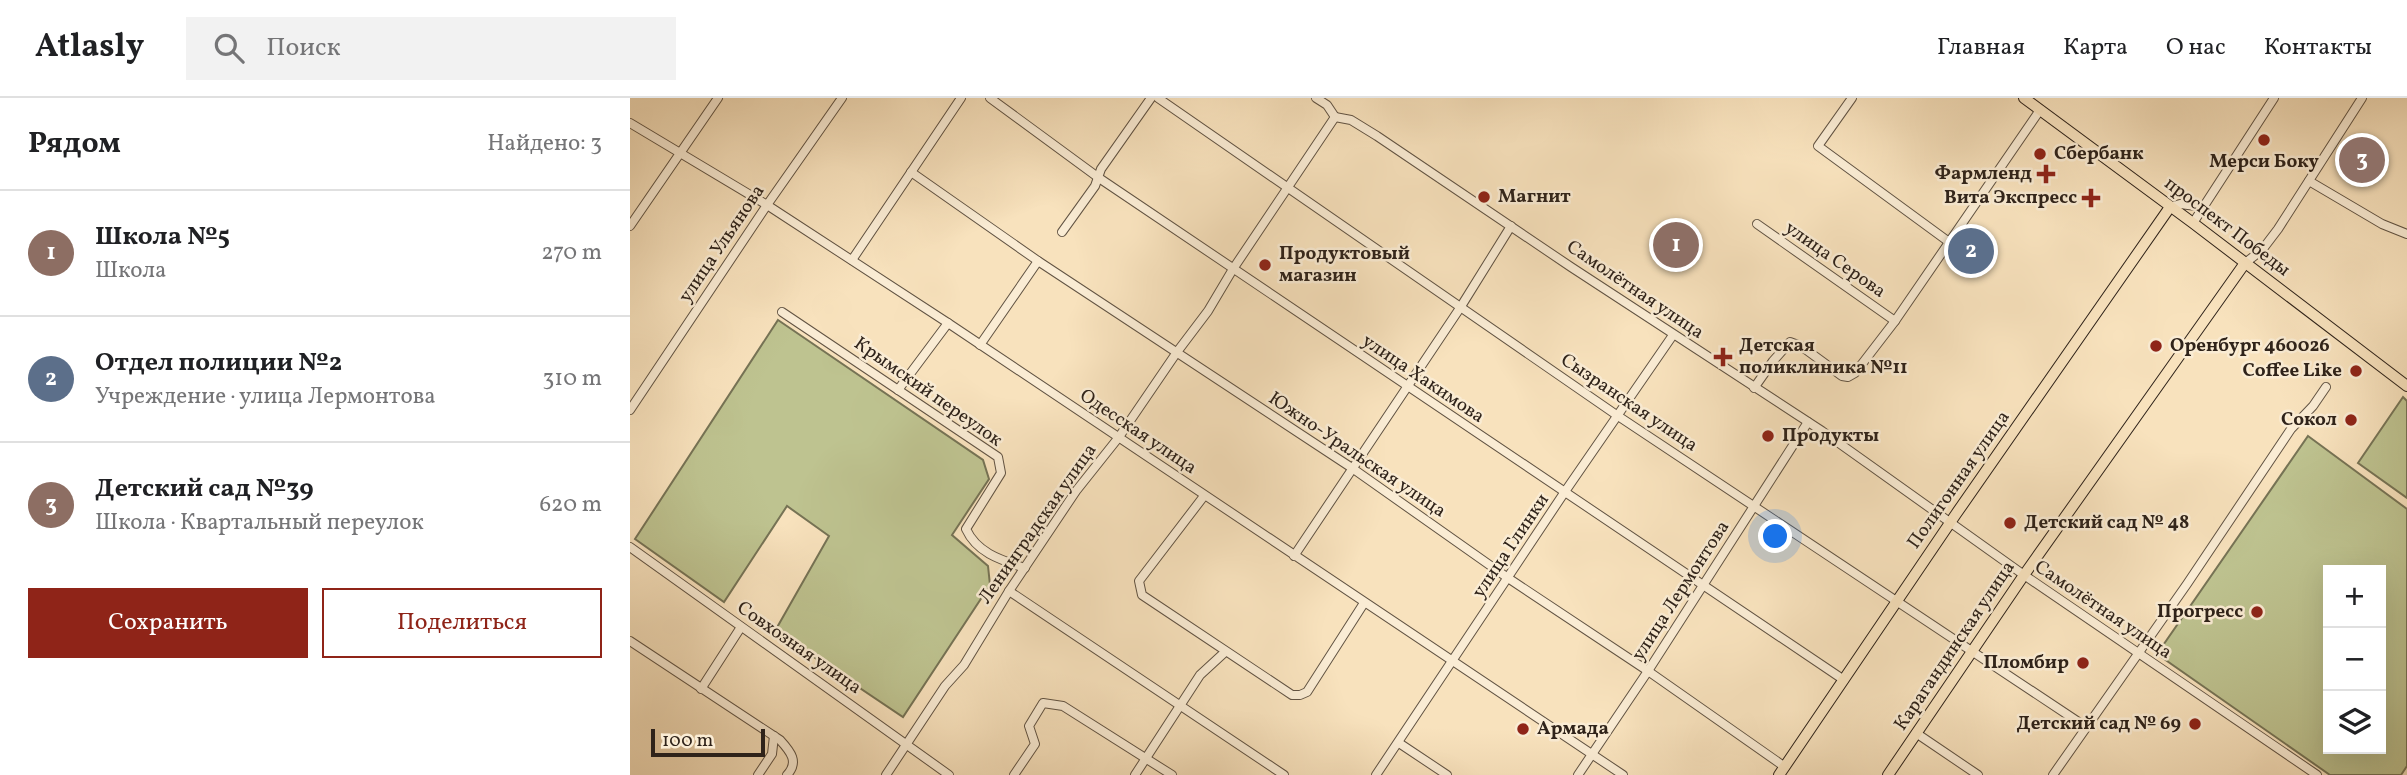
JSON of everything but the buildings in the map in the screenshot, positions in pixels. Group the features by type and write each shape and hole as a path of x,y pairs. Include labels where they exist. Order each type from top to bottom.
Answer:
{"main road":[{"name":"проспект Победы","path":"2024,98 2407,386"},
{"name":"Полигонная улица","path":"1782,771 1896,601 2170,207"},
{"name":"Карагандинская улица","path":"1888,775 2024,575 2245,263"}],"street":[{"path":"630,226 718,98"},
{"name":"улица Ульянова","path":"630,410 766,205 842,98"},
{"path":"852,260 961,98"},
{"name":"улица Хакимова","path":"990,98 1099,178 1843,680"},
{"path":"1062,232 1099,178 1101,169 1151,98"},
{"name":"Сызранская улица","path":"1158,98 1618,416 2086,727"},
{"name":"Самолётная улица","path":"1316,98 1327,105 1335,117 1351,120 1368,130 1673,335 1808,422 2024,575 2317,775"},
{"path":"1852,98 1818,146 1950,242"},
{"path":"2193,223 2274,98"},
{"path":"2245,263 2262,250 2362,98"},
{"path":"1754,388 1773,360 1790,342 1801,346 1837,373 1847,377 1855,373 1895,321 2040,110"},
{"name":"Ленинградская улица","path":"886,775 945,686 964,665 1009,591 1076,491 1119,437 1208,312 1233,269 1335,117"},
{"name":"Одесская улица","path":"630,122 766,205 948,323 1623,775"},
{"name":"Южно-Уральская улица","path":"911,172 1038,261 1352,468 1508,578 1648,671 1782,771"},
{"path":"2309,181 2382,225 2407,234"},
{"path":"2170,207 2180,204 2204,207"},
{"name":"улица Серова","path":"1757,224 1895,321"},
{"path":"1294,556 1460,308 1511,226"},
{"path":"980,345 1038,261"},
{"name":"Крымский переулок","path":"782,312 998,457 1001,473 966,529 980,550 1025,568"},
{"path":"898,390 948,323"},
{"name":"улица Глинки","path":"1376,775 1673,335"},
{"path":"2053,775 2187,584 2291,429 2313,406 2326,387"},
{"name":"улица Лермонтова","path":"1578,775 1704,587 1808,422"},
{"path":"1204,496 1139,581 1145,599 1292,695 1307,692 1364,603"},
{"name":"Совхозная улица","path":"630,547 949,775"},
{"path":"1009,591 1284,775"},
{"path":"701,689 741,627"},
{"path":"630,641 775,736 790,750 794,761 793,769 787,775"},
{"path":"1135,775 1200,675 1225,652"},
{"path":"1014,775 1035,744 1029,726 1043,703 1063,706 1172,775"},
{"path":"1916,733 1978,775"},
{"path":"758,775 772,754 775,736"},
{"path":"1399,743 1447,775"}],"green space":[{"path":"778,320 983,460 989,479 952,535 988,566 990,585 903,717 775,631 829,536 787,506 724,602 635,539"},
{"path":"2403,397 2407,401 2407,498 2358,463"},
{"name":"Прогресс","path":"2308,436 2407,509 2407,766 2401,775 2330,775 2157,654"}],"place":[{"name":"Мерси Боку","path":"2264,140"},
{"name":"Сбербанк","path":"2040,154"},
{"name":"Детский сад №39","path":"2362,160"},
{"name":"Фармленд","path":"2046,174"},
{"name":"Магнит","path":"1484,197"},
{"name":"Вита Экспресс","path":"2091,198"},
{"name":"Школа №5","path":"1676,245"},
{"name":"Отдел полиции №2","path":"1971,251"},
{"name":"Продуктовый магазин","path":"1265,265"},
{"name":"Оренбург 460026","path":"2156,346"},
{"name":"Детская поликлиника №11","path":"1723,357"},
{"name":"Coffee Like","path":"2356,371"},
{"name":"Сокол","path":"2351,420"},
{"name":"Продукты","path":"1768,436"},
{"name":"Детский сад № 48","path":"2010,523"},
{"name":"Прогресс","path":"2257,612"},
{"name":"Пломбир","path":"2083,663"},
{"name":"Детский сад № 69","path":"2195,724"},
{"name":"Армада","path":"1523,729"}]}
